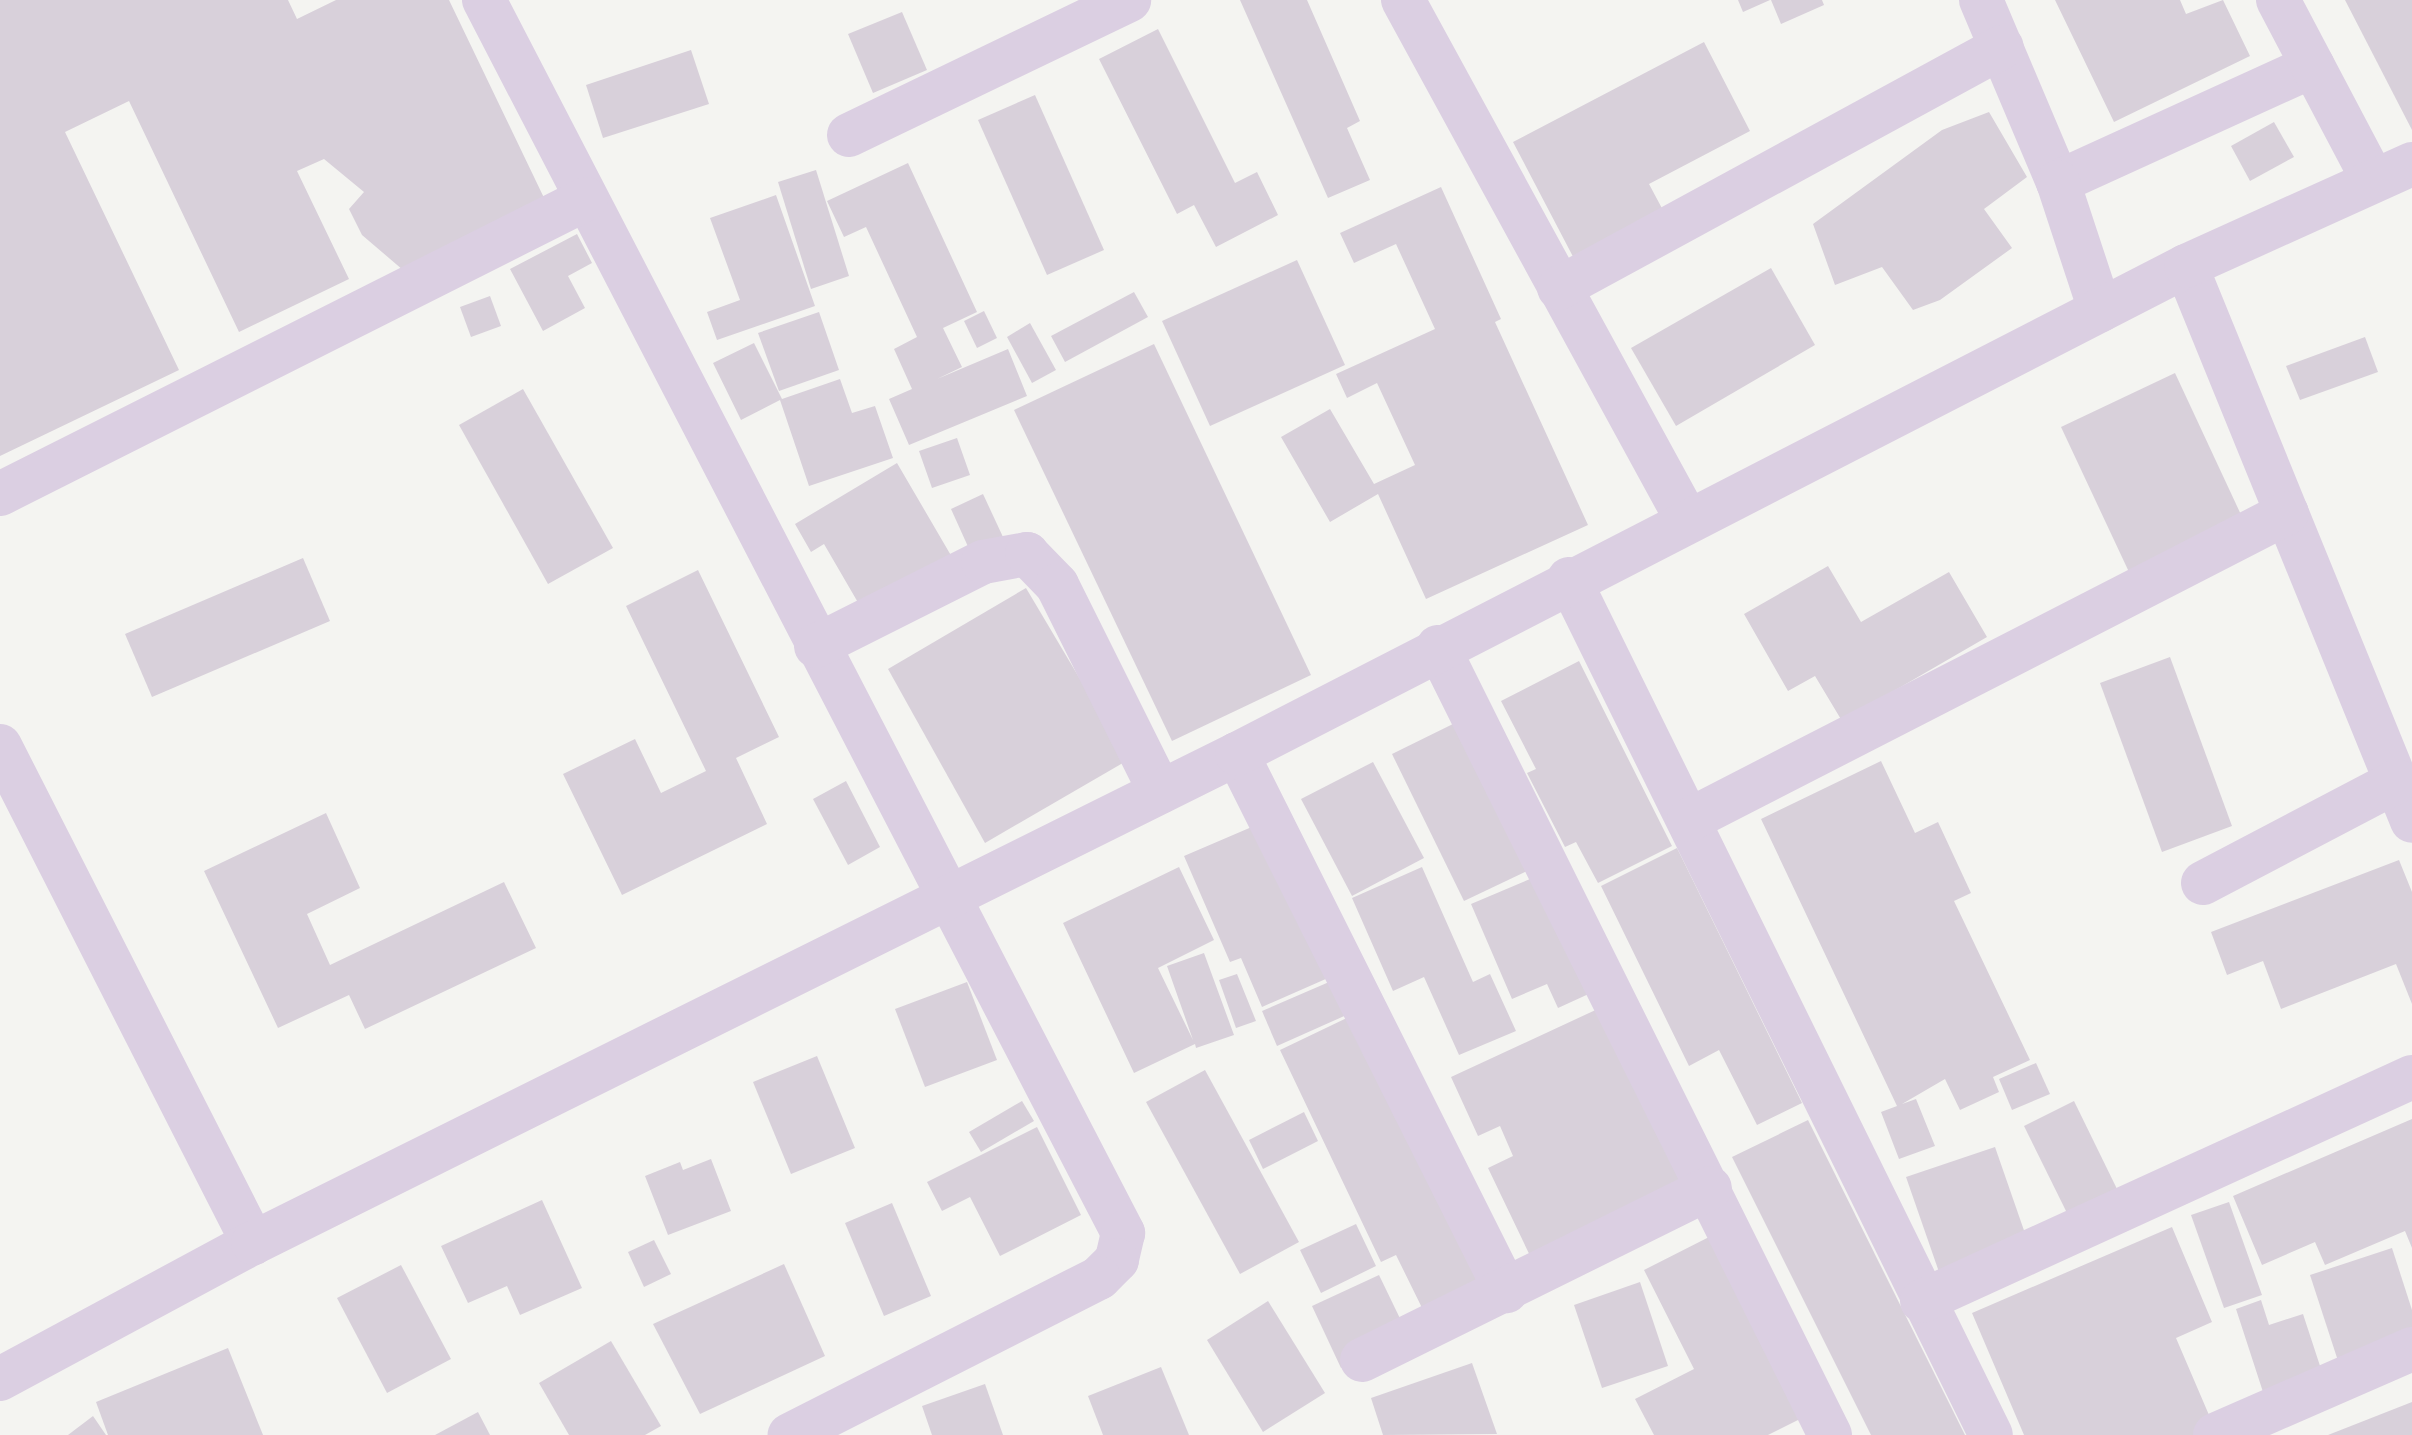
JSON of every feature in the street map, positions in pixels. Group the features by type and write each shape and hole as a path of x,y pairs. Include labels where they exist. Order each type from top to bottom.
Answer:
{"street":[{"path":"484,0 816,646 950,897 1123,1233 1117,1260 1099,1278 789,1435"},
{"path":"849,135 1129,0"},
{"path":"1403,0 1687,520"},
{"path":"1981,0 2058,182 2100,310"},
{"path":"2278,0 2372,178"},
{"path":"1559,288 2002,47"},
{"path":"2058,182 2313,66"},
{"path":"0,1379 253,1243 1237,754 1569,579 2186,266 2372,178 2412,164"},
{"path":"0,494 586,199"},
{"path":"2186,266 2405,801 2203,883"},
{"path":"1689,820 2287,513"},
{"path":"816,646 983,562 1027,554 1057,585 1160,792"},
{"path":"1569,579 1922,1301 1991,1435"},
{"path":"1438,647 1710,1188 1821,1432"},
{"path":"0,746 253,1243"},
{"path":"1237,754 1506,1291"},
{"path":"1922,1301 2412,1077"},
{"path":"1362,1360 1710,1188"},
{"path":"2215,1435 2412,1349"}],"building":[{"path":"0,0 288,0 297,19 336,0 449,0 546,202 403,270 362,235 349,209 364,192 324,159 297,171 349,279 239,332 129,101 65,132 179,370 0,456"},
{"path":"1240,0 1307,0 1360,121 1347,128 1370,180 1328,198"},
{"path":"1738,0 1770,0 1743,12"},
{"path":"1771,0 1822,0 1824,5 1781,24"},
{"path":"2055,0 2180,0 2186,14 2223,0 2250,56 2114,122"},
{"path":"2345,0 2412,0 2412,130"},
{"path":"902,12 927,70 873,93 848,34"},
{"path":"1158,29 1235,183 1257,172 1278,215 1216,247 1194,205 1177,214 1099,59"},
{"path":"1704,42 1750,131 1649,184 1681,244 1591,291 1513,142"},
{"path":"691,50 709,104 603,138 586,85"},
{"path":"1035,95 1104,250 1047,275 978,120"},
{"path":"1989,112 2027,177 1984,209 2012,248 1940,300 1913,310 1882,267 1835,285 1813,224 1942,130"},
{"path":"2274,122 2294,157 2250,181 2231,146"},
{"path":"908,163 977,312 943,328 962,367 937,379 1008,349 1027,396 909,445 889,399 912,389 894,349 917,337 866,227 844,237 827,201"},
{"path":"816,170 849,276 811,289 778,182"},
{"path":"1441,187 1501,319 1495,322 1588,525 1426,599 1378,494 1330,522 1281,437 1330,409 1374,484 1415,465 1377,383 1347,398 1336,374 1435,329 1396,244 1354,263 1340,233"},
{"path":"776,195 815,306 717,340 707,312 740,300 710,218"},
{"path":"577,234 592,263 568,276 585,308 543,331 510,269"},
{"path":"1297,260 1345,365 1210,426 1162,321"},
{"path":"1771,268 1815,345 1676,426 1631,348"},
{"path":"1134,292 1148,317 1065,362 1051,336"},
{"path":"490,296 501,326 471,337 460,307"},
{"path":"984,311 997,338 977,348 964,321"},
{"path":"819,312 839,370 779,391 758,333"},
{"path":"1030,323 1056,370 1032,383 1007,337"},
{"path":"2365,337 2378,372 2300,400 2286,366"},
{"path":"754,343 782,399 840,379 852,413 875,406 893,458 809,486 780,400 741,420 713,363"},
{"path":"1154,344 1311,675 1172,741 1014,410"},
{"path":"2175,373 2243,519 2129,572 2061,427"},
{"path":"523,389 613,548 548,584 459,425"},
{"path":"957,438 970,475 932,488 919,451"},
{"path":"897,463 956,564 867,618 824,544 811,552 795,524"},
{"path":"983,494 1003,537 970,551 951,509"},
{"path":"303,558 330,621 152,697 125,634"},
{"path":"1828,566 1861,622 1949,572 1987,637 1842,721 1815,676 1788,691 1744,614"},
{"path":"698,570 779,737 736,758 767,824 622,895 563,774 635,739 661,793 706,771 626,606"},
{"path":"1026,588 1128,760 985,843 888,669"},
{"path":"2170,657 2232,826 2162,852 2100,683"},
{"path":"1579,661 1672,846 1598,883 1576,842 1565,847 1527,773 1536,769 1501,701"},
{"path":"1457,722 1529,870 1464,901 1392,754"},
{"path":"1881,761 1915,833 1938,822 1971,893 1954,901 2030,1060 1993,1077 1999,1092 1960,1110 1945,1079 1902,1104 1916,1099 1935,1146 1899,1159 1881,1112 1897,1106 1761,819"},
{"path":"1373,762 1424,858 1352,896 1301,799"},
{"path":"846,781 880,847 848,865 813,799"},
{"path":"326,813 360,888 307,914 330,965 504,882 536,948 365,1029 349,995 278,1028 204,871"},
{"path":"1261,823 1328,978 1262,1007 1241,958 1230,962 1184,856"},
{"path":"1677,848 1802,1103 1757,1125 1719,1050 1689,1066 1601,886"},
{"path":"2399,860 2412,892 2412,1004 2396,964 2281,1009 2263,961 2227,975 2211,932"},
{"path":"1179,867 1214,940 1158,968 1193,1040 1167,966 1204,953 1234,1035 1196,1048 1195,1044 1134,1073 1063,923"},
{"path":"1422,867 1473,982 1490,974 1516,1031 1459,1055 1424,977 1393,991 1352,898"},
{"path":"1542,874 1593,992 1558,1008 1547,984 1512,999 1471,904"},
{"path":"1237,974 1256,1021 1236,1028 1219,980"},
{"path":"1336,979 1351,1013 1277,1046 1262,1011"},
{"path":"967,982 997,1060 925,1087 895,1009"},
{"path":"1602,1007 1687,1186 1534,1264 1488,1168 1513,1156 1500,1126 1478,1136 1451,1077"},
{"path":"1353,1015 1484,1291 1427,1318 1396,1255 1381,1262 1280,1050"},
{"path":"817,1056 855,1148 791,1174 753,1082"},
{"path":"2036,1063 2050,1094 2012,1110 1999,1079"},
{"path":"1205,1070 1299,1242 1240,1274 1146,1102"},
{"path":"1022,1101 1034,1121 981,1152 969,1132"},
{"path":"2074,1101 2117,1189 2067,1213 2024,1126"},
{"path":"1304,1112 1318,1141 1263,1169 1249,1140"},
{"path":"2412,1119 2412,1248 2405,1231 2325,1265 2315,1242 2262,1265 2233,1196"},
{"path":"1808,1120 1965,1435 1871,1435 1732,1157"},
{"path":"1037,1127 1081,1215 1000,1256 970,1197 942,1211 927,1182"},
{"path":"1995,1147 2028,1242 1939,1272 1906,1177"},
{"path":"711,1159 731,1211 668,1235 645,1176 680,1162 683,1170"},
{"path":"542,1200 582,1288 520,1315 507,1286 468,1303 441,1246"},
{"path":"2229,1202 2262,1295 2224,1308 2191,1215"},
{"path":"892,1203 931,1296 884,1316 845,1223"},
{"path":"1356,1224 1376,1266 1321,1293 1300,1250"},
{"path":"2172,1227 2212,1322 2176,1338 2215,1429 2202,1435 2024,1435 1972,1313"},
{"path":"1713,1235 1804,1417 1768,1435 1654,1435 1635,1399 1694,1369 1644,1270"},
{"path":"654,1240 671,1274 644,1287 628,1252"},
{"path":"2392,1248 2412,1310 2412,1344 2340,1367 2310,1275"},
{"path":"784,1264 825,1356 700,1414 653,1324"},
{"path":"401,1265 451,1359 387,1393 337,1298"},
{"path":"1379,1275 1408,1335 1341,1368 1312,1306"},
{"path":"1640,1282 1668,1366 1602,1388 1574,1305"},
{"path":"2261,1300 2269,1325 2303,1314 2322,1372 2263,1392 2236,1309"},
{"path":"1268,1301 1325,1393 1263,1432 1207,1340"},
{"path":"611,1341 661,1426 645,1435 569,1435 539,1383"},
{"path":"228,1348 263,1435 108,1435 96,1402"},
{"path":"1472,1363 1497,1434 1383,1435 1371,1398"},
{"path":"1161,1367 1189,1435 1103,1435 1088,1396"},
{"path":"985,1384 1003,1435 932,1435 922,1406"},
{"path":"2412,1402 2412,1435 2328,1435"},
{"path":"478,1412 490,1435 435,1435"},
{"path":"93,1416 106,1435 68,1435"}]}
